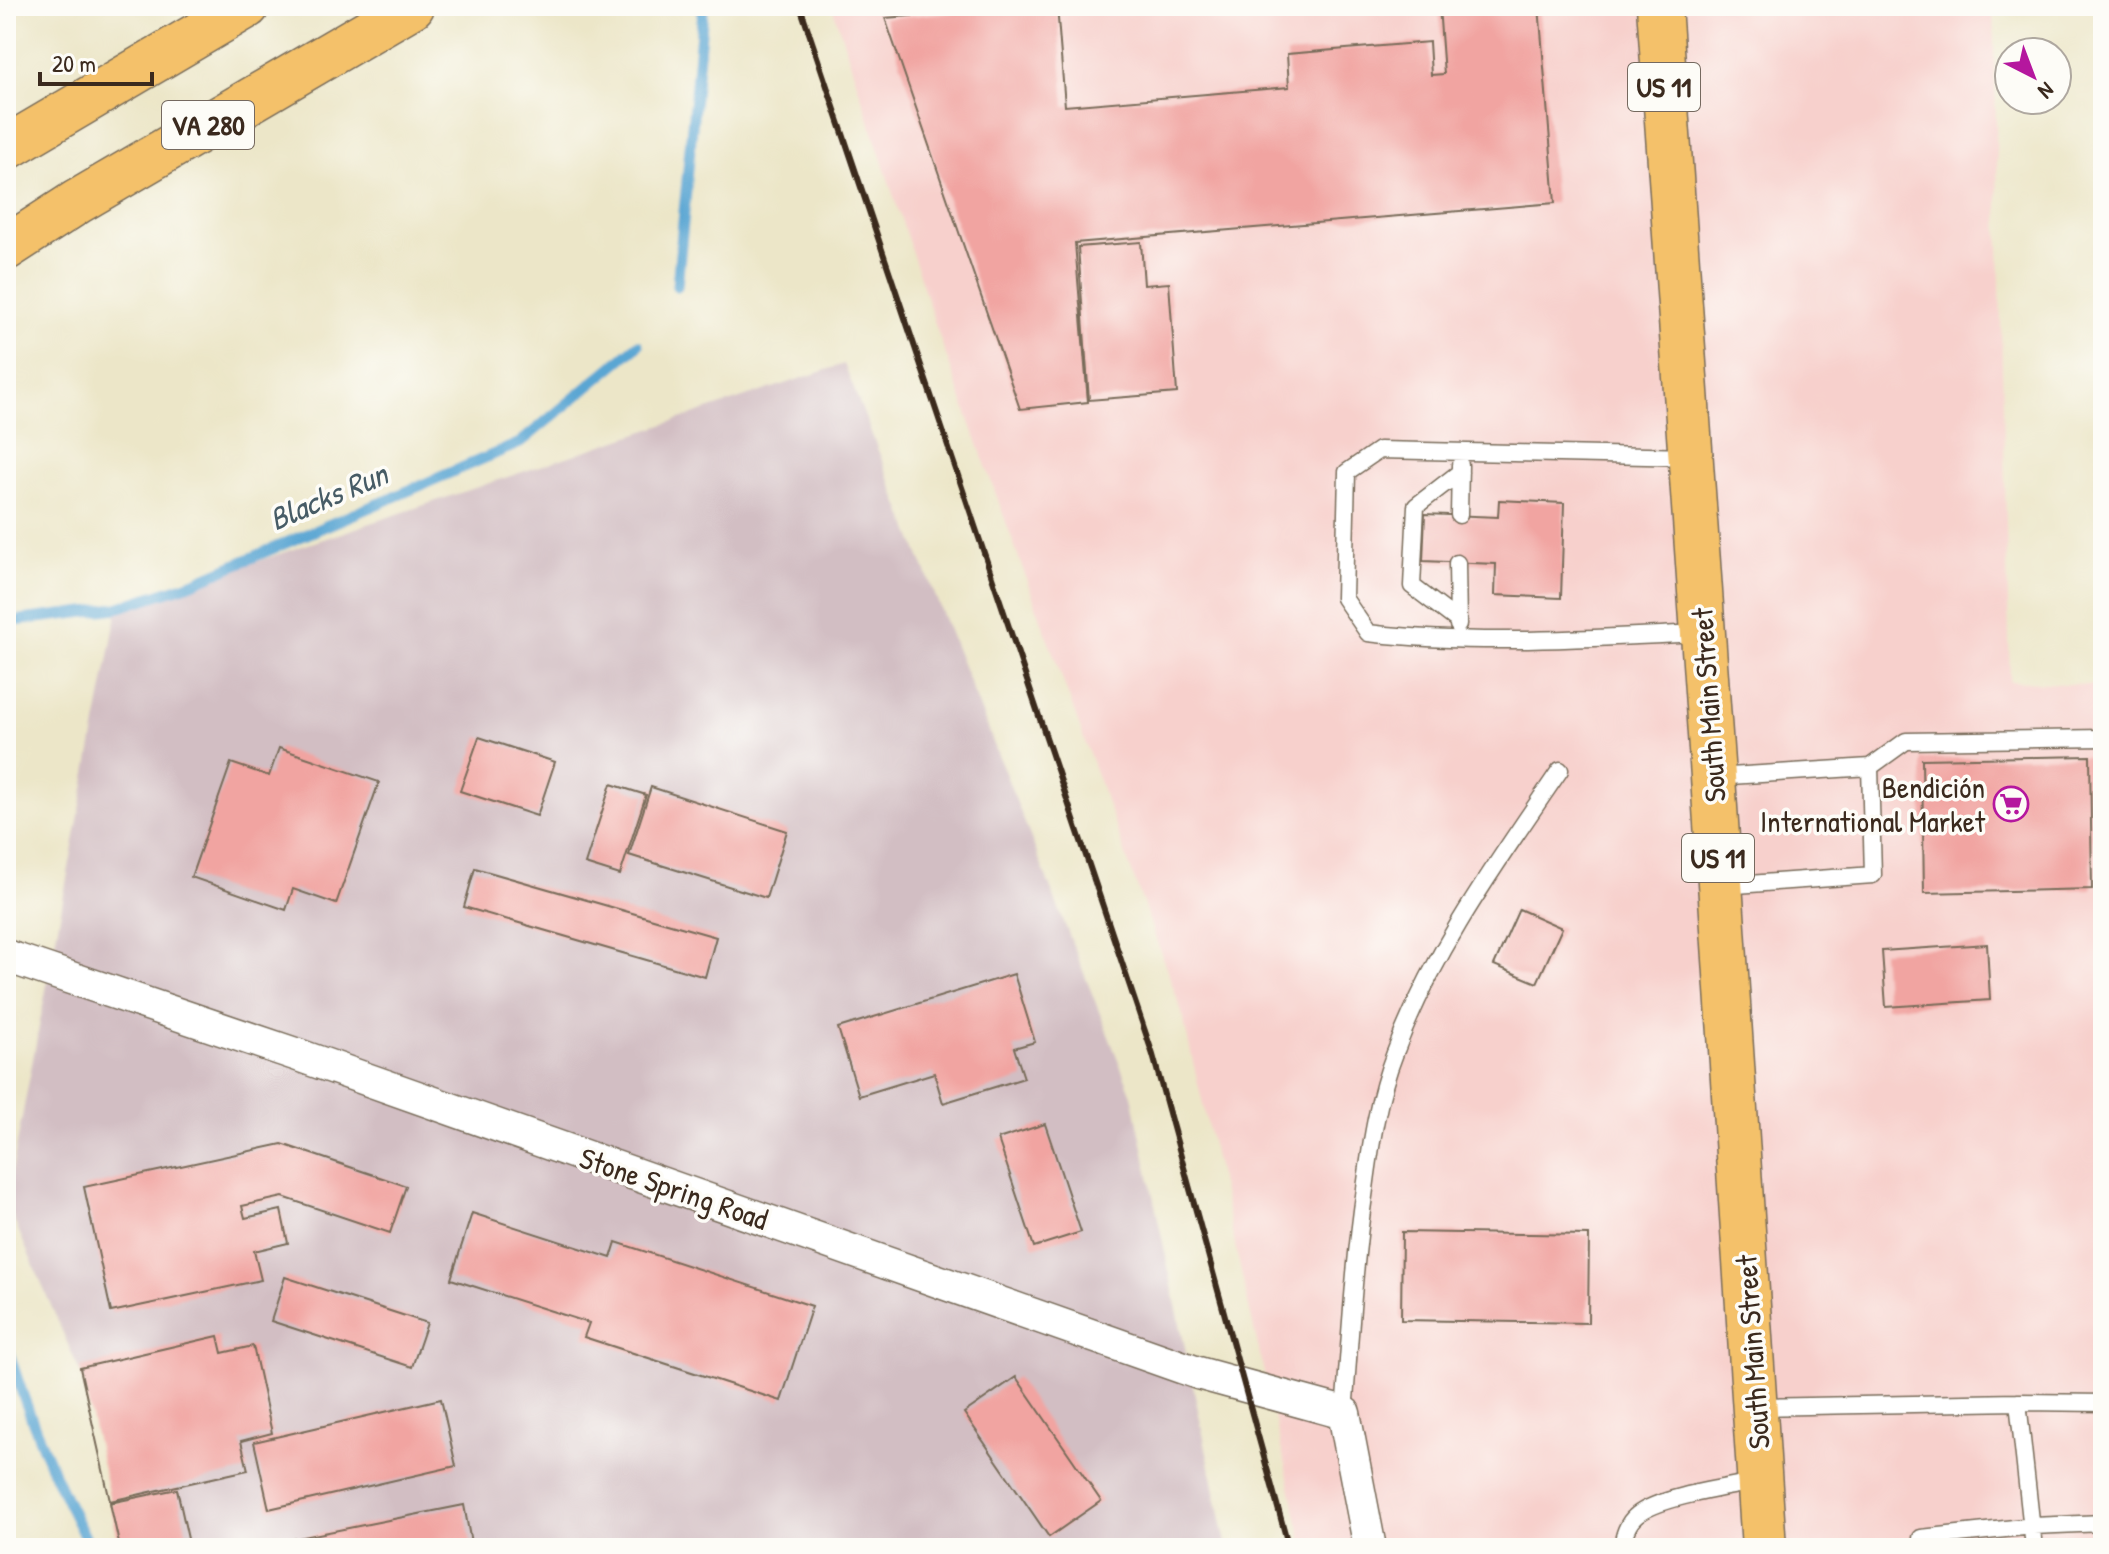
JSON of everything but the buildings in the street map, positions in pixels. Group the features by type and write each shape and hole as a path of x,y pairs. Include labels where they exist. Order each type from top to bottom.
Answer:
{"main road":[{"name":"VA 280","path":"6,148 247,6"},
{"name":"VA 280","path":"6,248 77,202 412,6"},
{"name":"South Main Street","path":"1659,6 1764,1548"}],"street":[{"name":"Stone Spring Road","path":"6,956 356,1075 1198,1373 1344,1413"},
{"path":"1344,1413 1370,1548"}],"lane":[{"path":"1691,457 1379,450 1347,472 1344,598 1368,633 1407,638 1516,641 1703,633"},
{"path":"1459,515 1460,451"},
{"path":"1458,621 1412,586 1416,506 1460,472"},
{"path":"1457,563 1458,639"},
{"path":"1713,777 1870,767 1906,741 2103,738"},
{"path":"1720,886 1873,875 1870,767"},
{"path":"1344,1413 1355,1260 1363,1202 1384,1084 1395,1051 1429,978 1466,910 1560,770"},
{"path":"2018,1402 2034,1548"},
{"path":"1756,1407 2103,1403"},
{"path":"1623,1548 1622,1538 1636,1516 1658,1503 1760,1481"},
{"path":"1922,1548 1921,1538 2033,1526 2103,1523"}],"shaded area":[{"path":"832,6 1993,6 1993,116 1996,116 2010,681 2103,686 2103,1548 1304,1548 1181,1009 938,333"},
{"path":"844,364 1132,1095 1227,1548 124,1548 136,1501 6,1202 118,608"}],"waterway":[{"name":"Blacks Run","path":"677,286 703,11 701,6"},
{"name":"Blacks Run","path":"6,622 117,608 190,584 520,443 638,345"},
{"name":"Blacks Run","path":"6,1343 43,1447 91,1548"}],"railway":[{"path":"800,6 1153,1055 1289,1548"}],"place":[{"name":"Bendición International Market","path":"2011,804"}]}
